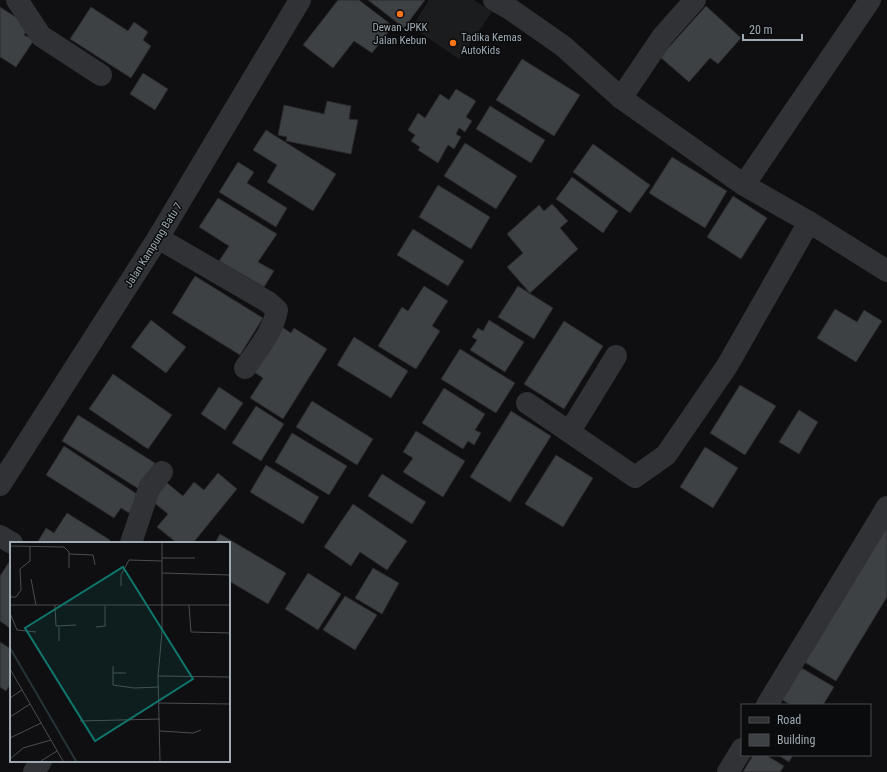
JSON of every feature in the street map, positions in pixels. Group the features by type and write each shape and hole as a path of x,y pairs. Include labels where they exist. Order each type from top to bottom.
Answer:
{"street":[{"path":"17,0 41,36 101,75"},
{"name":"Jalan Kampung Batu 7","path":"0,485 158,238 300,0"},
{"path":"494,0 510,9 563,46 620,98 744,185 809,222 887,271"},
{"path":"620,98 663,36 695,0"},
{"path":"744,185 870,0"},
{"path":"527,403 570,431 635,477 666,455 727,366 809,222"},
{"path":"158,238 268,302 277,310 274,323 245,368"},
{"path":"570,431 616,356"},
{"path":"131,542 150,486 162,472"},
{"path":"768,704 887,506"},
{"path":"0,536 10,542"},
{"path":"728,772 741,750"},
{"path":"34,772 40,762"}],"shaded area":[{"name":"Tadika Kemas AutoKids","path":"429,0 474,0 492,12 459,59 412,27"}],"building":[{"path":"338,0 359,0 393,26 372,53 354,41 333,68 303,45"},
{"name":"Dewan JPKK Jalan Kebun","path":"368,0 425,0 404,28"},
{"path":"706,6 741,38 718,64 710,58 689,82 660,57"},
{"path":"0,7 30,26 24,35 34,40 16,67 0,57"},
{"path":"91,7 128,31 134,22 148,32 143,40 151,46 131,78 70,39"},
{"path":"522,59 580,95 554,136 496,100"},
{"path":"143,73 168,89 155,110 130,94"},
{"path":"456,89 476,101 466,117 472,121 465,132 459,128 456,134 461,137 454,149 448,145 438,163 418,150 420,147 411,141 415,135 408,130 418,113 425,118 440,94 449,100"},
{"path":"327,101 351,106 349,119 358,120 351,154 286,141 287,137 278,135 284,105 324,114"},
{"path":"490,106 545,140 531,163 476,129"},
{"path":"266,130 336,174 313,211 267,182 277,165 253,150"},
{"path":"465,143 517,176 496,209 444,176"},
{"path":"593,144 650,185 630,213 573,172"},
{"path":"672,157 727,191 705,228 649,193"},
{"path":"238,162 254,172 247,183 287,208 276,227 219,192"},
{"path":"572,177 618,211 603,233 556,199"},
{"path":"438,185 490,217 471,249 419,217"},
{"path":"733,196 767,218 741,259 707,237"},
{"path":"218,198 277,234 258,262 274,271 264,287 219,261 229,246 199,227"},
{"path":"552,204 568,221 560,228 578,249 530,293 507,267 523,253 507,234 539,205 544,211"},
{"path":"413,229 464,261 448,286 397,255"},
{"path":"195,276 263,318 240,355 172,313"},
{"path":"424,286 448,301 432,326 440,331 416,369 378,346 402,307 408,311"},
{"path":"518,286 553,308 534,339 498,317"},
{"path":"835,309 857,322 864,310 882,321 856,362 817,338"},
{"path":"151,320 186,347 166,373 131,347"},
{"path":"489,320 524,342 505,372 470,350 477,340 472,337 478,328 483,331"},
{"path":"564,321 603,346 564,409 524,384"},
{"path":"282,327 291,333 294,328 327,349 283,419 250,398 263,378 254,372"},
{"path":"354,337 408,371 391,398 337,365"},
{"path":"460,349 515,383 496,413 441,379"},
{"path":"113,374 172,415 148,449 89,409"},
{"path":"740,385 776,406 745,455 710,433"},
{"path":"219,387 243,403 225,430 201,414"},
{"path":"444,388 485,414 475,430 481,433 474,445 468,441 463,449 422,423"},
{"path":"312,401 373,439 357,465 296,427"},
{"path":"256,406 284,424 261,461 232,443"},
{"path":"799,410 818,422 799,454 779,442"},
{"path":"511,411 551,436 510,502 470,477"},
{"path":"78,415 155,463 139,489 62,441"},
{"path":"416,431 465,461 443,497 403,472 413,458 403,452"},
{"path":"292,433 347,466 329,495 275,462"},
{"path":"64,446 140,496 129,513 121,508 114,518 46,475"},
{"path":"705,447 738,468 713,508 680,487"},
{"path":"556,455 593,478 563,527 525,504"},
{"path":"266,465 319,497 303,524 250,492"},
{"path":"218,473 237,489 194,542 176,542 157,527 168,514 152,501 167,483 183,496 194,482 204,490"},
{"path":"382,474 426,502 412,524 368,496"},
{"path":"353,504 407,541 387,570 360,552 351,566 324,547"},
{"path":"67,513 110,540 109,542 38,542 46,528 54,533"},
{"path":"887,519 887,597 836,681 801,660"},
{"path":"220,534 286,573 268,604 230,582 230,542 216,542"},
{"path":"9,562 10,628 0,621 0,576"},
{"path":"373,568 399,583 382,614 355,598"},
{"path":"308,573 341,594 318,630 285,609"},
{"path":"345,596 377,615 355,650 323,630"},
{"path":"0,642 10,648 10,685 6,691 0,687"},
{"path":"800,667 834,687 824,704 789,704 781,699"},
{"path":"752,756 768,756 784,766 780,772 743,772"},
{"path":"780,756 792,756 789,762"}],"place":[{"name":"Dewan JPKK Jalan Kebun","path":"400,14"},
{"name":"Tadika Kemas AutoKids","path":"453,43"}]}
